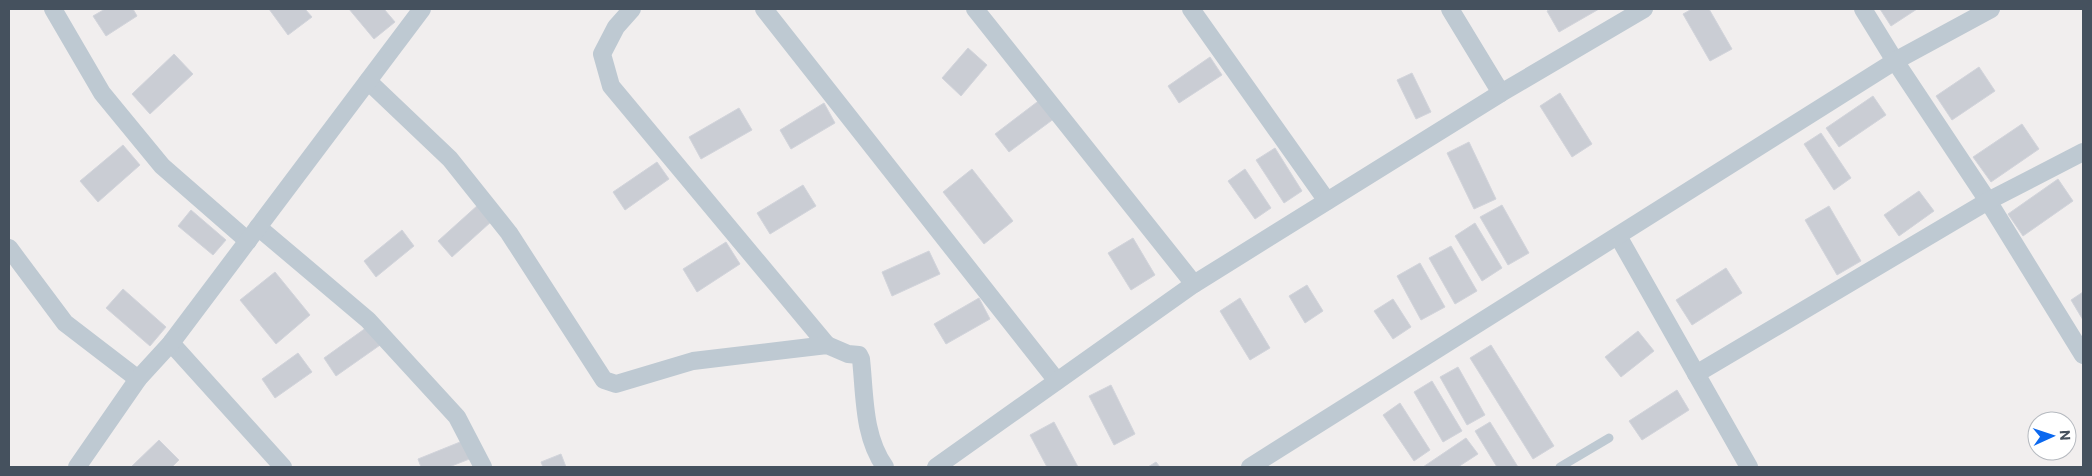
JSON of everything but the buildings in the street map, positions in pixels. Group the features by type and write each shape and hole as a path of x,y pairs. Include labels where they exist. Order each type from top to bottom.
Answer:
{"street":[{"path":"53,9 102,93 162,166 248,241"},
{"path":"77,467 138,379 171,344 422,9"},
{"path":"632,9 616,28 602,54 610,86 827,345 848,354 858,355 862,359 868,432 876,454 885,467"},
{"path":"764,9 1057,381"},
{"path":"975,9 1194,284"},
{"path":"1191,9 1327,201"},
{"path":"1450,9 1501,93"},
{"path":"942,466 1057,381 1194,284 1501,93 1644,9"},
{"path":"1863,9 2082,349"},
{"path":"1250,467 1895,61 1991,9"},
{"path":"368,81 450,159 509,233 604,380 616,384 693,362 827,345"},
{"path":"1696,374 1988,201 2083,152"},
{"path":"258,227 368,320 457,417 483,467"},
{"path":"1618,236 1749,467"},
{"path":"9,248 16,270 65,323 138,379"},
{"path":"171,344 283,467"}],"lane":[{"path":"1560,467 1609,438"}]}
